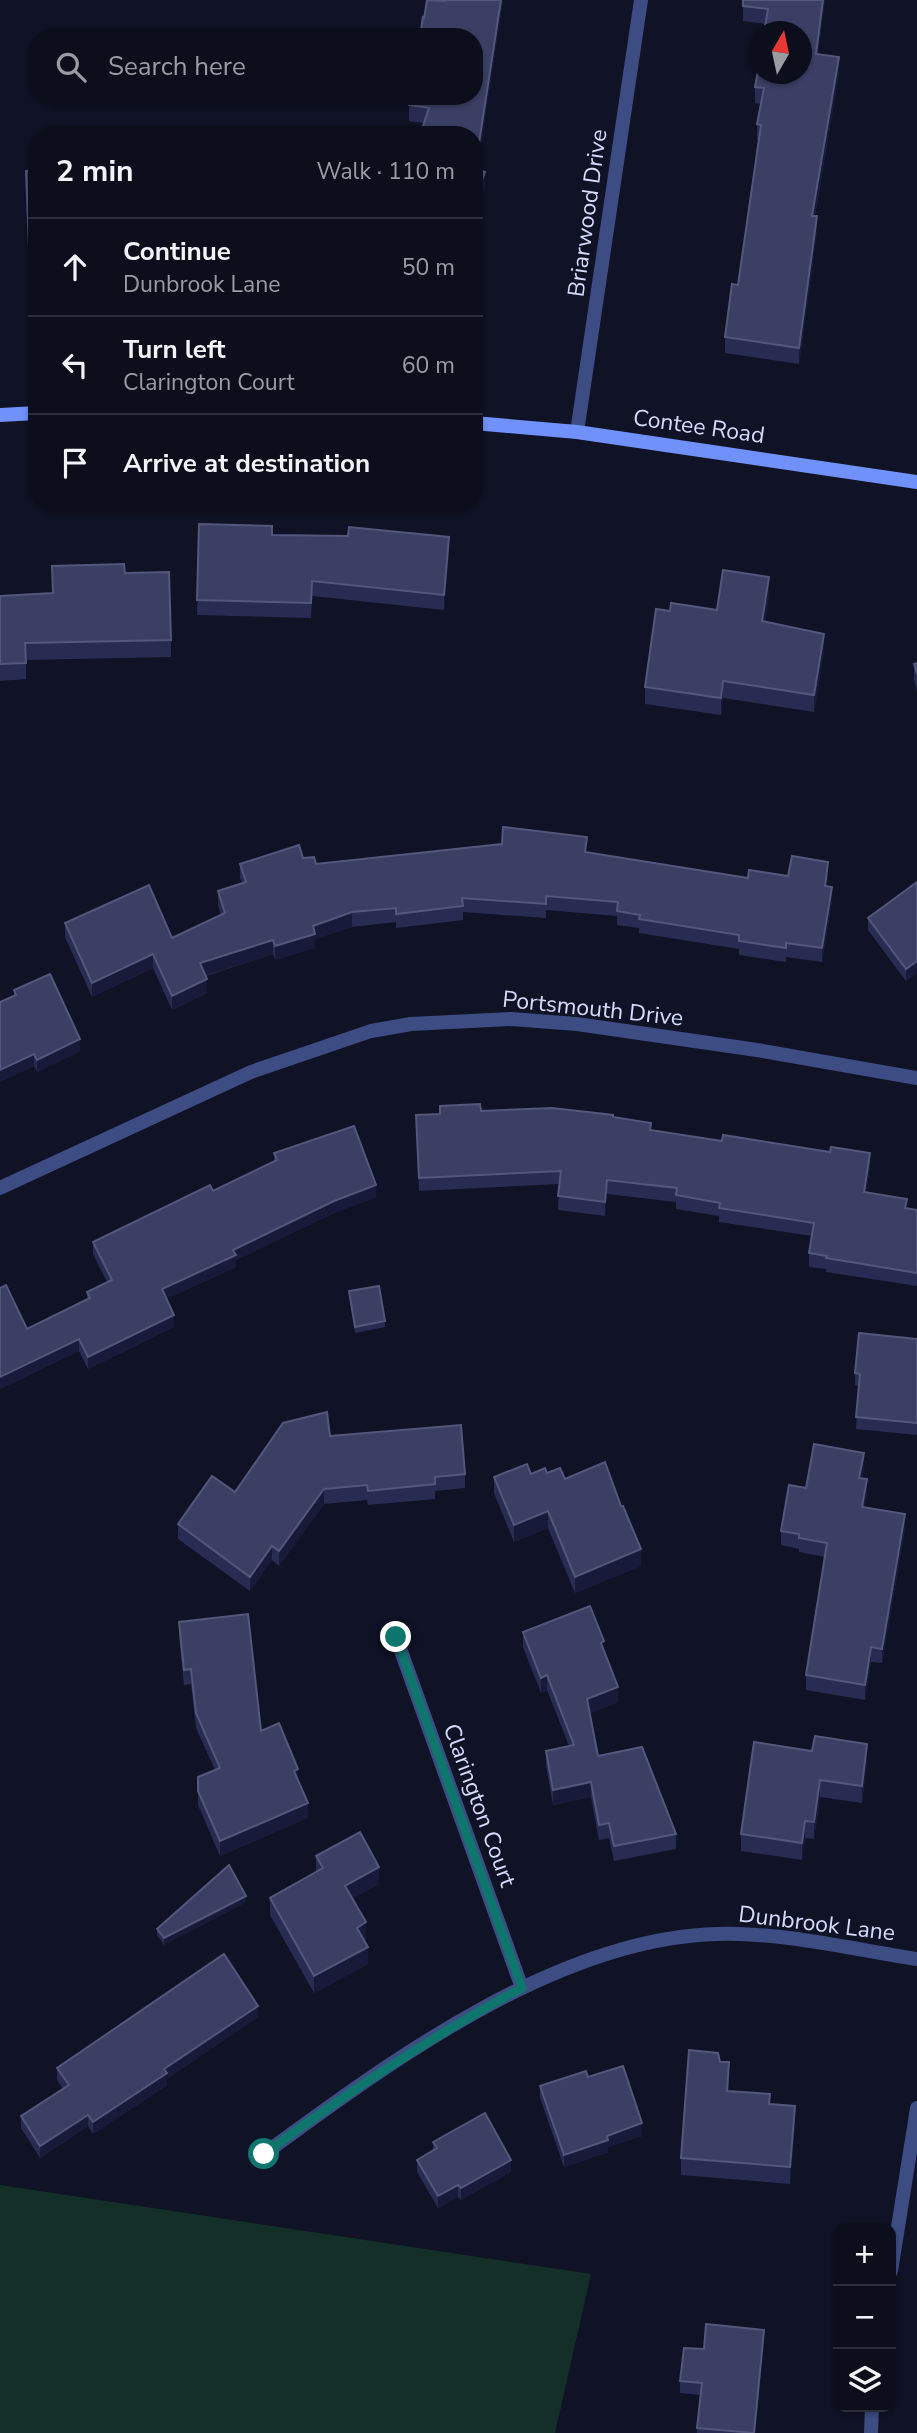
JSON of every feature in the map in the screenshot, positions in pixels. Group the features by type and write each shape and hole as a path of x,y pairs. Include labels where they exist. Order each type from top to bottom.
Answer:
{"street":[{"name":"Briarwood Drive","path":"577,432 641,0"},
{"path":"0,415 28,413"},
{"name":"Contee Road","path":"483,424 577,432 917,482"},
{"name":"Portsmouth Drive","path":"0,1188 251,1072 371,1031 411,1024 512,1019 577,1024 757,1050 917,1078"},
{"name":"Clarington Court","path":"396,1637 522,1988"},
{"name":"Dunbrook Lane","path":"264,2154 354,2088 454,2025 522,1988 627,1948 670,1939 716,1934 774,1936 917,1959"},
{"path":"896,2240 917,2108"},
{"path":"871,2433 872,2412"}],"green space":[{"path":"0,2185 591,2274 555,2433 0,2433"}],"building":[{"path":"427,0 501,0 482,126 423,126 429,108 409,105 483,105 483,28 421,28 423,16 424,19"},
{"path":"743,0 823,0 816,54 839,57 812,216 817,216 799,348 725,337 732,284 738,285 761,125 757,124 764,88 755,87 756,84 812,84 812,21 766,21 768,9 743,6"},
{"path":"26,171 28,171 28,222"},
{"path":"199,524 272,526 272,535 348,536 349,527 449,537 444,595 312,581 311,603 197,600"},
{"path":"124,564 125,573 169,572 171,640 25,643 26,663 0,664 0,596 53,593 52,566"},
{"path":"723,570 769,577 762,621 824,634 814,695 723,681 721,698 645,687 656,609 670,611 671,603 717,610"},
{"path":"503,827 587,837 585,852 748,878 749,870 788,876 792,856 828,862 825,886 832,887 822,948 786,943 786,948 739,941 739,935 639,919 640,915 617,911 618,902 546,896 546,904 462,898 463,906 396,914 396,908 352,912 313,926 315,934 275,946 273,940 200,963 207,979 172,996 153,954 92,983 65,923 149,885 172,938 225,913 218,891 246,882 240,864 299,845 303,858 314,857 316,864 502,844"},
{"path":"917,882 917,961 906,969 868,918"},
{"path":"50,974 80,1039 37,1060 34,1054 0,1070 0,1002 16,995 14,990"},
{"path":"480,1104 481,1111 552,1108 613,1115 651,1123 650,1130 722,1141 723,1135 830,1152 831,1147 870,1153 864,1192 907,1199 905,1208 917,1210 917,1273 809,1253 814,1223 719,1208 720,1203 676,1195 677,1188 607,1180 605,1202 558,1196 561,1171 419,1178 416,1115 440,1114 440,1106"},
{"path":"354,1126 376,1185 334,1201 233,1250 236,1255 162,1289 174,1315 88,1357 79,1339 0,1377 0,1288 6,1285 27,1329 90,1298 87,1292 112,1280 93,1242 210,1185 213,1191 277,1160 274,1153"},
{"path":"379,1286 385,1321 355,1327 349,1291"},
{"path":"859,1333 917,1339 917,1423 856,1417 860,1374 855,1373"},
{"path":"327,1412 330,1436 461,1425 465,1474 435,1477 435,1484 368,1491 367,1485 324,1489 279,1551 272,1546 250,1577 178,1524 212,1476 235,1492 283,1423"},
{"path":"814,1444 864,1453 859,1478 867,1479 862,1507 905,1514 882,1649 871,1647 865,1685 806,1675 827,1543 799,1538 799,1534 781,1531 789,1485 806,1488"},
{"path":"605,1462 641,1549 575,1577 548,1511 514,1525 494,1477 527,1464 531,1474 545,1468 547,1473 560,1468 565,1479"},
{"path":"590,1606 618,1687 587,1699 598,1756 642,1747 676,1834 614,1846 609,1823 599,1825 591,1782 553,1790 546,1751 574,1745 547,1675 541,1678 523,1632"},
{"path":"248,1614 261,1731 279,1723 298,1769 294,1771 308,1803 220,1841 198,1791 198,1777 220,1768 196,1713 191,1669 184,1670 179,1622"},
{"path":"815,1736 867,1744 862,1786 820,1780 814,1822 805,1821 802,1843 741,1834 754,1742 812,1751"},
{"path":"360,1832 379,1867 345,1886 366,1922 357,1928 368,1947 314,1976 270,1898 323,1868 316,1856"},
{"path":"229,1865 246,1896 164,1938 157,1929"},
{"path":"224,1954 258,2006 164,2069 167,2073 93,2122 88,2115 40,2146 21,2116 69,2085 57,2068"},
{"path":"689,2050 718,2053 720,2062 729,2062 727,2091 770,2094 769,2104 795,2106 790,2167 681,2158"},
{"path":"623,2066 642,2123 607,2136 608,2140 564,2155 540,2086 586,2071 588,2077"},
{"path":"485,2113 511,2160 461,2188 458,2185 438,2196 417,2160 437,2148 433,2142"},
{"path":"706,2324 764,2330 754,2433 697,2428 702,2383 680,2381 684,2348 704,2349"}],"route":[{"path":"264,2154 354,2088 454,2025 522,1988 396,1637"}]}
